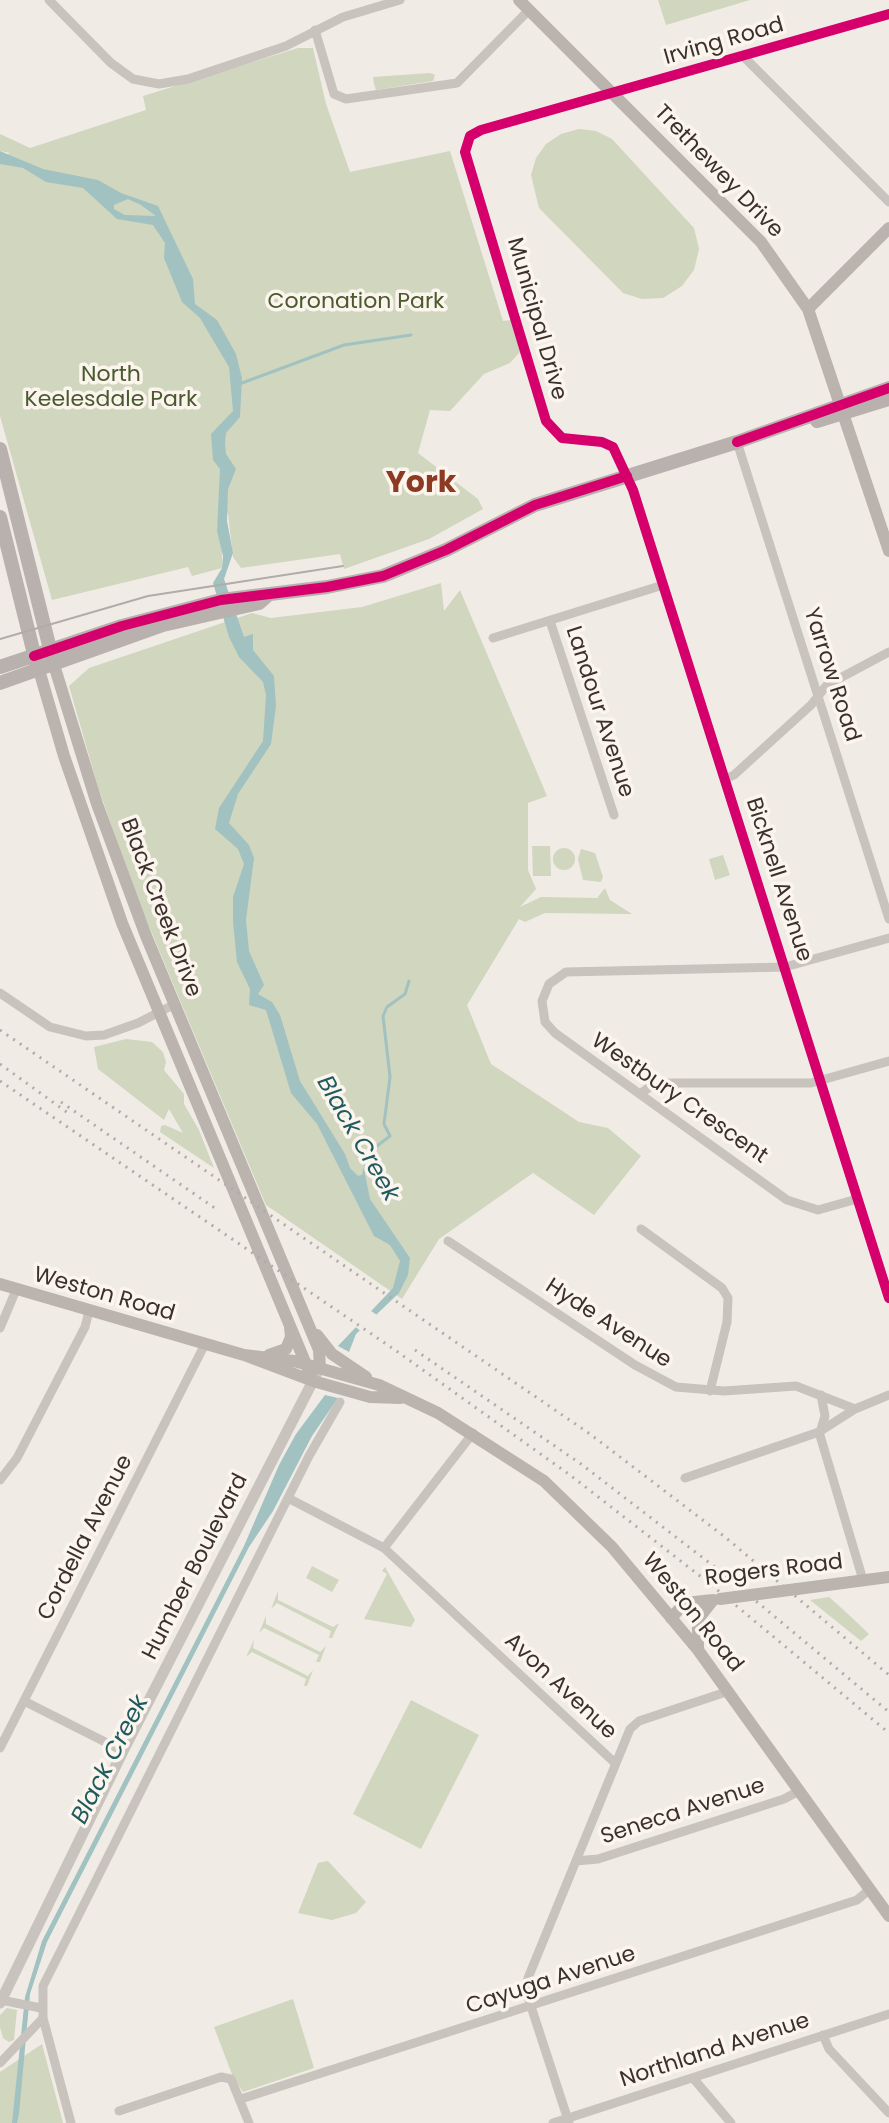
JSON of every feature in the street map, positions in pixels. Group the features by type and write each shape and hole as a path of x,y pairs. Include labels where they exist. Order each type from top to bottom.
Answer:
{"main road":[{"name":"Trethewey Drive","path":"519,0 761,242 808,309 888,544"},
{"path":"808,309 889,228"},
{"path":"869,251 889,237"},
{"path":"0,667 36,663 204,609 383,576 446,550 535,505 737,442 748,444 889,388"},
{"path":"843,408 889,399"},
{"name":"Black Creek Drive","path":"0,449 52,658 97,804 173,1005 319,1350 313,1372"},
{"name":"Black Creek Drive","path":"0,517 36,663 102,868 158,1014 313,1372"},
{"path":"0,683 36,663"},
{"name":"Weston Road","path":"0,1284 244,1355 295,1374 313,1372 379,1385 473,1433 544,1481 588,1522 698,1650 889,1916"},
{"path":"302,1312 332,1354 379,1385"},
{"path":"262,1355 278,1353 290,1343 289,1316"},
{"name":"Weston Road","path":"244,1355 262,1355 313,1372 370,1397 403,1399"},
{"name":"Rogers Road","path":"671,1618 685,1603 889,1577"},
{"path":"698,1650 698,1619 716,1599"}],"street":[{"path":"49,0 102,56 133,79 150,84 188,79 286,46 343,17 400,0"},
{"path":"315,30 334,94 346,99 457,83 529,10"},
{"name":"Irving Road","path":"481,130 889,14"},
{"path":"744,57 889,202"},
{"name":"Municipal Drive","path":"481,130 470,136 465,152 544,416 562,438 611,445 627,476"},
{"name":"Yarrow Road","path":"737,442 889,919"},
{"name":"Bicknell Avenue","path":"627,476 889,1298"},
{"path":"493,638 663,585"},
{"name":"Landour Avenue","path":"550,621 614,815"},
{"path":"725,779 734,775 827,685 889,652"},
{"path":"785,967 889,938"},
{"name":"Westbury Crescent","path":"785,967 571,971 555,978 544,991 545,1022 563,1039 795,1204 818,1210 857,1199"},
{"path":"0,993 50,1027 80,1035 104,1035 173,1005"},
{"path":"640,1094 655,1083 820,1081 889,1061"},
{"path":"641,1229 722,1288 728,1298 727,1322 710,1391"},
{"name":"Hyde Avenue","path":"448,1241 676,1387 710,1391 786,1385 855,1409"},
{"path":"0,1328 16,1290"},
{"path":"0,1480 17,1458 85,1327 89,1311"},
{"name":"Cordella Avenue","path":"0,1748 205,1344"},
{"name":"Humber Boulevard","path":"38,2015 17,2004 1,2002 313,1372"},
{"path":"821,1395 825,1416 819,1432 863,1580"},
{"path":"685,1478 819,1432 855,1409 889,1395"},
{"path":"0,2063 38,2015 48,1972 288,1498 340,1402"},
{"path":"384,1548 473,1433"},
{"name":"Avon Avenue","path":"288,1498 384,1548 615,1763 526,1984 568,2121"},
{"path":"615,1763 630,1729 639,1721 729,1691"},
{"path":"24,1701 123,1751"},
{"name":"Seneca Avenue","path":"576,1861 598,1859 784,1799 799,1791"},
{"name":"Cayuga Avenue","path":"241,2099 857,1900 869,1890"},
{"name":"Northland Avenue","path":"553,2123 568,2121 889,2014"},
{"path":"38,2015 71,2123"},
{"path":"823,2035 829,2049 889,2113"},
{"path":"119,2111 221,2077 231,2079 249,2123"},
{"path":"693,2078 731,2123"}],"green space":[{"path":"658,0 750,0 666,25"},
{"name":"Coronation Park","path":"298,48 313,48 326,104 350,172 450,151 503,321 511,320 520,352 510,363 484,374 450,411 430,410 418,453 478,499 483,509 429,539 344,569 340,554 241,568 233,557 228,514 219,508 217,531 222,544 222,568 192,576 188,567 52,600 0,416 0,157 10,153 0,151 0,134 30,148 146,110 143,96"},
{"path":"435,75 433,81 376,90 373,77"},
{"path":"579,129 596,131 612,139 694,228 699,249 694,270 682,286 663,298 642,299 623,293 539,208 531,175 536,158 546,144 561,134"},
{"path":"441,583 444,611 460,590 547,796 528,803 528,870 536,889 520,907 541,897 597,898 605,888 610,900 632,914 545,913 525,922 519,919 467,1005 491,1064 579,1122 608,1128 641,1156 594,1215 533,1173 439,1239 402,1299 266,1205 135,893 98,787 69,686 89,668 252,613 271,618 362,607"},
{"path":"532,846 550,846 551,876 533,876"},
{"path":"560,848 568,848 575,859 568,870 560,870 553,863 553,855"},
{"path":"581,849 595,853 603,877 601,882 583,880 578,859"},
{"path":"723,855 730,875 715,880 709,859"},
{"path":"126,1039 152,1042 163,1052 166,1062 164,1070 184,1094 184,1104 199,1130 214,1168 160,1132 161,1126 165,1125 183,1133 169,1109 164,1120 98,1069 94,1047"},
{"path":"312,1566 339,1580 332,1592 306,1578"},
{"path":"385,1567 415,1620 411,1627 364,1619 387,1574 382,1571"},
{"path":"278,1591 278,1600 333,1627 339,1623 332,1638 329,1638 331,1631 277,1603 271,1609"},
{"path":"829,1597 869,1634 861,1641 810,1600"},
{"path":"266,1616 266,1624 320,1652 326,1646 320,1662 316,1662 319,1655 264,1628 259,1633"},
{"path":"254,1640 253,1648 308,1676 313,1670 307,1686 304,1686 306,1679 252,1652 246,1657"},
{"path":"411,1700 479,1735 421,1849 353,1814"},
{"path":"328,1861 366,1902 356,1913 332,1920 298,1913 318,1863"},
{"path":"293,1999 314,2068 243,2092 233,2077 214,2027"},
{"path":"7,2008 17,2010 14,2040 9,2042 3,2038 0,2027 0,2015"},
{"path":"42,2044 63,2123 0,2123 0,2072"}],"water":[{"path":"0,151 43,169 98,180 121,193 158,206 193,279 195,304 217,320 236,354 242,378 240,417 226,433 225,443 226,454 236,469 228,489 227,521 233,553 224,579 244,637 253,634 253,650 274,676 276,706 271,744 238,794 229,823 249,845 254,858 246,920 249,951 264,985 258,994 272,1002 280,1015 300,1081 345,1154 350,1168 358,1176 365,1174 370,1199 410,1258 408,1275 399,1293 356,1334 349,1352 338,1346 393,1288 400,1261 390,1245 374,1236 317,1124 291,1093 266,1010 249,1005 250,989 237,962 233,922 233,897 244,864 238,849 215,829 219,808 263,741 266,695 263,682 239,657 229,637 213,583 222,568 223,556 217,531 220,469 213,460 211,434 233,411 229,367 200,318 182,302 164,258 165,243 153,225 117,219 83,188 46,182 23,168 0,164","holes":["128,199 156,216 125,215 114,209 114,205"]},
{"path":"325,1395 338,1398 312,1436 273,1511 249,1547 47,1942 30,1994 19,2114 17,2123 12,2123 25,1997 42,1941 244,1546 279,1465 296,1434"}],"pier":[{"path":"368,1309 380,1317 363,1333 352,1324"}],"waterway":[{"path":"242,383 344,345 411,335"},
{"name":"Black Creek","path":"363,1177 369,1152 390,1136 384,1124 390,1077 383,1016 387,1007 405,994 409,981"}],"tram line":[{"path":"0,639 148,596 343,566"}],"railway":[{"path":"0,1030 590,1434 725,1537 889,1675"},
{"path":"0,1064 68,1113"},
{"path":"0,1081 395,1350 570,1475 709,1583 889,1733"},
{"path":"61,1102 219,1211"},
{"path":"415,1350 581,1464 720,1571 889,1712"}],"cycle path":[{"path":"889,14 481,130 470,136 465,152 546,421 562,438 602,442 613,447 633,490 889,1298"},
{"path":"737,442 889,388"},
{"path":"34,656 122,626 221,600 327,587 383,576 446,550 535,505 627,476"}],"district":[{"name":"York","path":"421,484"}],"park label":[{"name":"North Keelesdale Park","path":"111,388"}]}
